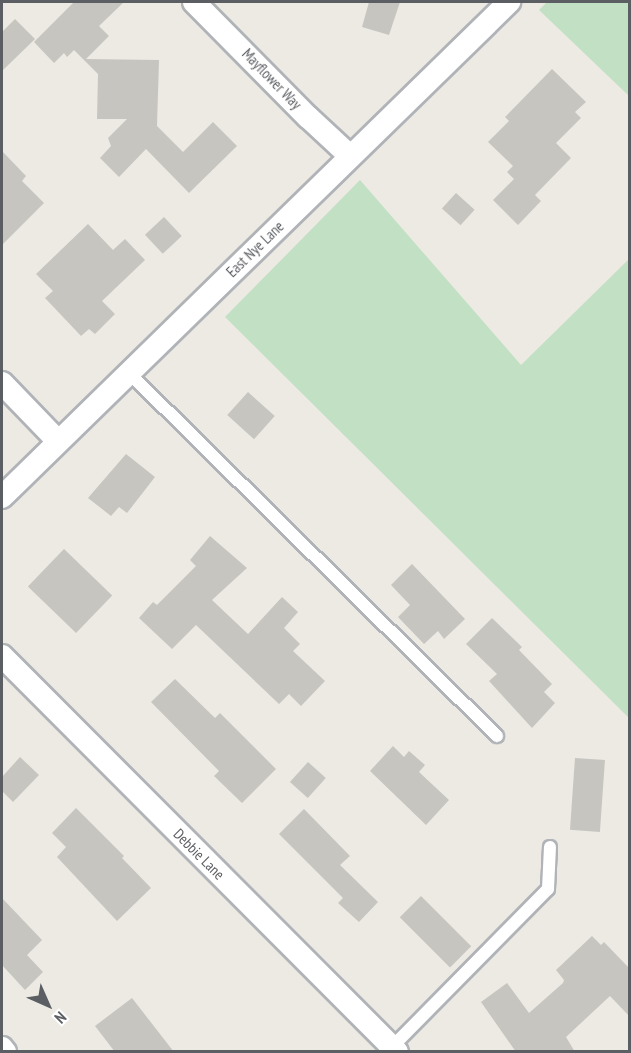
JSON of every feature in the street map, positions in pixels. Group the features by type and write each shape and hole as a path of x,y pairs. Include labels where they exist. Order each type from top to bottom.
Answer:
{"street":[{"name":"Mayflower Way","path":"194,2 350,156"},
{"name":"East Nye Lane","path":"2,497 509,2"},
{"path":"2,383 58,441"},
{"name":"Debbie Lane","path":"2,656 394,1049"},
{"path":"2,1048 5,1052"}],"lane":[{"path":"129,373 497,736"},
{"path":"394,1049 548,889 550,847"}],"green space":[{"path":"547,2 629,2 629,96 539,10"},
{"path":"360,180 521,365 629,259 629,718 225,317"}],"building":[{"path":"74,2 124,2 99,26 109,36 86,59 159,60 157,126 183,152 213,122 237,146 189,193 146,149 119,177 100,158 111,146 108,138 127,119 97,119 98,74 74,50 67,57 64,53 54,63 34,42"},
{"path":"369,2 400,2 389,35 362,27"},
{"path":"15,19 35,39 2,71 2,32"},
{"path":"552,69 586,102 575,112 581,118 556,143 571,158 535,195 541,201 518,225 493,200 514,179 507,172 513,166 488,142 509,121 505,117"},
{"path":"2,151 26,176 22,181 44,203 2,245"},
{"path":"456,193 475,210 461,225 442,209"},
{"path":"164,217 182,236 163,254 145,235"},
{"path":"88,224 113,250 125,239 145,260 102,301 115,314 95,334 89,329 81,336 45,298 53,291 36,274"},
{"path":"248,392 275,416 254,439 227,415"},
{"path":"126,454 155,477 127,513 119,507 111,516 88,498"},
{"path":"210,536 247,568 212,600 248,634 282,597 298,612 284,628 300,644 293,651 325,681 301,706 289,694 279,704 196,625 172,649 139,618 153,602 157,605 196,566 190,560"},
{"path":"64,549 112,596 76,633 28,586"},
{"path":"412,564 465,619 444,639 438,631 424,644 398,617 410,605 391,585"},
{"path":"492,618 522,647 519,650 552,684 544,692 555,703 532,728 489,681 497,674 466,644"},
{"path":"175,679 215,718 220,713 276,769 242,803 214,776 219,771 151,702"},
{"path":"393,746 404,757 409,751 425,765 419,772 449,800 426,825 370,771"},
{"path":"20,757 39,775 13,802 2,791 2,777"},
{"path":"575,758 605,760 600,832 570,830"},
{"path":"308,762 326,778 308,798 290,782"},
{"path":"76,808 124,856 122,858 151,888 117,921 57,857 66,847 52,833"},
{"path":"304,809 350,856 340,865 378,902 359,922 338,903 343,898 279,834"},
{"path":"421,896 471,946 450,967 400,917"},
{"path":"2,898 42,940 27,955 43,972 25,990 2,965"},
{"path":"592,936 601,945 604,942 630,969 630,1017 610,996 566,1037 575,1052 516,1052 481,1002 507,983 529,1013 563,983 564,980 556,970"},
{"path":"132,998 174,1052 115,1052 95,1026"}]}
